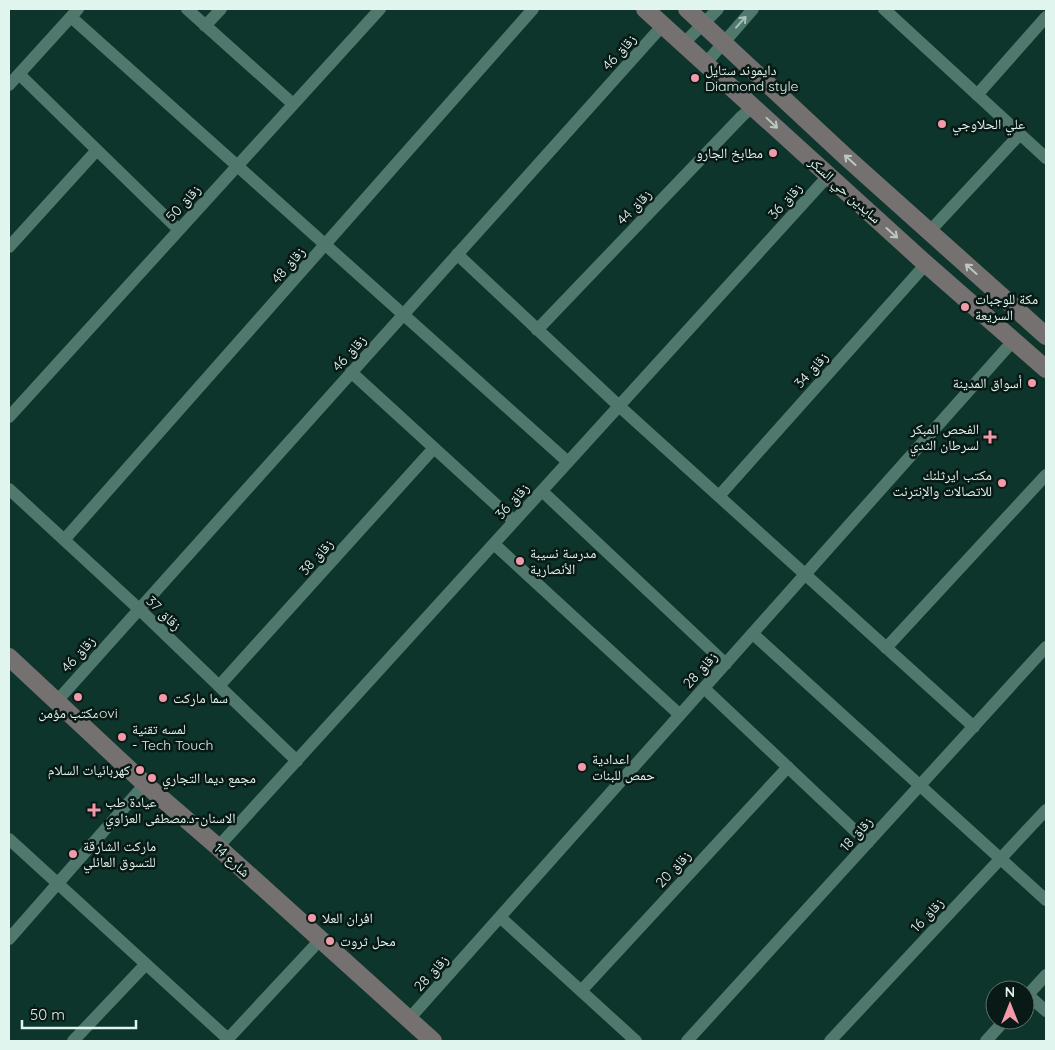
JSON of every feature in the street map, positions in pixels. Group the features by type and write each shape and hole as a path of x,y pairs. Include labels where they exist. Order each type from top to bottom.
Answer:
{"street":[{"path":"187,9 294,104"},
{"path":"205,26 221,9"},
{"name":"زقاق 50","path":"9,417 380,9"},
{"name":"زقاق 48","path":"64,540 533,9"},
{"name":"سايدين حي السكر","path":"645,9 926,264 1046,369"},
{"name":"سايدين حي السكر","path":"687,9 724,41 825,138 1046,336"},
{"path":"684,43 718,9"},
{"path":"706,63 753,9"},
{"path":"892,11 977,95 1046,158"},
{"path":"9,85 75,13 237,166 568,462"},
{"path":"977,95 1046,17"},
{"name":"زقاق 46","path":"57,701 663,25"},
{"path":"19,74 179,230"},
{"name":"زقاق 44","path":"537,330 742,116 754,106"},
{"path":"929,232 1020,134"},
{"path":"9,247 97,150"},
{"name":"زقاق 36","path":"218,847 829,175"},
{"path":"457,254 619,406 974,727"},
{"name":"زقاق 34","path":"719,496 926,264"},
{"name":"زقاق 28","path":"410,1019 1013,341"},
{"path":"352,372 514,521"},
{"name":"زقاق 38","path":"219,686 434,448"},
{"path":"886,648 1046,474"},
{"name":"زقاق 37","path":"9,489 139,609 297,761"},
{"path":"542,491 726,664"},
{"path":"494,544 680,716"},
{"path":"753,634 1046,900"},
{"name":"زقاق 18","path":"687,1041 1046,647"},
{"name":"شارع 14","path":"9,657 145,784 218,847 433,1041"},
{"path":"704,688 868,843"},
{"name":"زقاق 20","path":"581,990 788,767"},
{"path":"9,938 145,784"},
{"name":"زقاق 16","path":"830,1041 1046,810"},
{"path":"9,839 227,1040 320,940"},
{"path":"500,917 636,1041"},
{"path":"73,1041 146,964"},
{"path":"1035,988 1046,975"},
{"path":"1035,1003 1046,1011"},
{"path":"986,1041 996,1030"}],"place":[{"name":"دايموند ستايل Diamond style","path":"695,78"},
{"name":"علي الحلاوجي","path":"942,124"},
{"name":"مطابخ الجارو","path":"773,153"},
{"name":"مكة للوجبات السريعة","path":"965,307"},
{"name":"أسواق المدينة","path":"1032,383"},
{"name":"الفحص المبكر لسرطان الثدي","path":"990,437"},
{"name":"مكتب ايرثلنك للاتصالات والإنترنت","path":"1002,483"},
{"name":"مدرسة نسيبة الأنصارية","path":"520,561"},
{"name":"مكتب مؤمنovi","path":"78,697"},
{"name":"سما ماركت","path":"163,698"},
{"name":"لمسه تقنية - Tech Touch","path":"122,737"},
{"name":"اعدادية حمص للبنات","path":"582,767"},
{"name":"كهربائيات السلام","path":"140,770"},
{"name":"مجمع ديما التجاري","path":"152,778"},
{"name":"عيادة طب الاسنان-د.مصطفى العزاوي","path":"94,810"},
{"name":"ماركت الشارقة للتسوق العائلي","path":"73,854"},
{"name":"افران العلا","path":"312,918"},
{"name":"محل ثروت","path":"330,941"}]}
